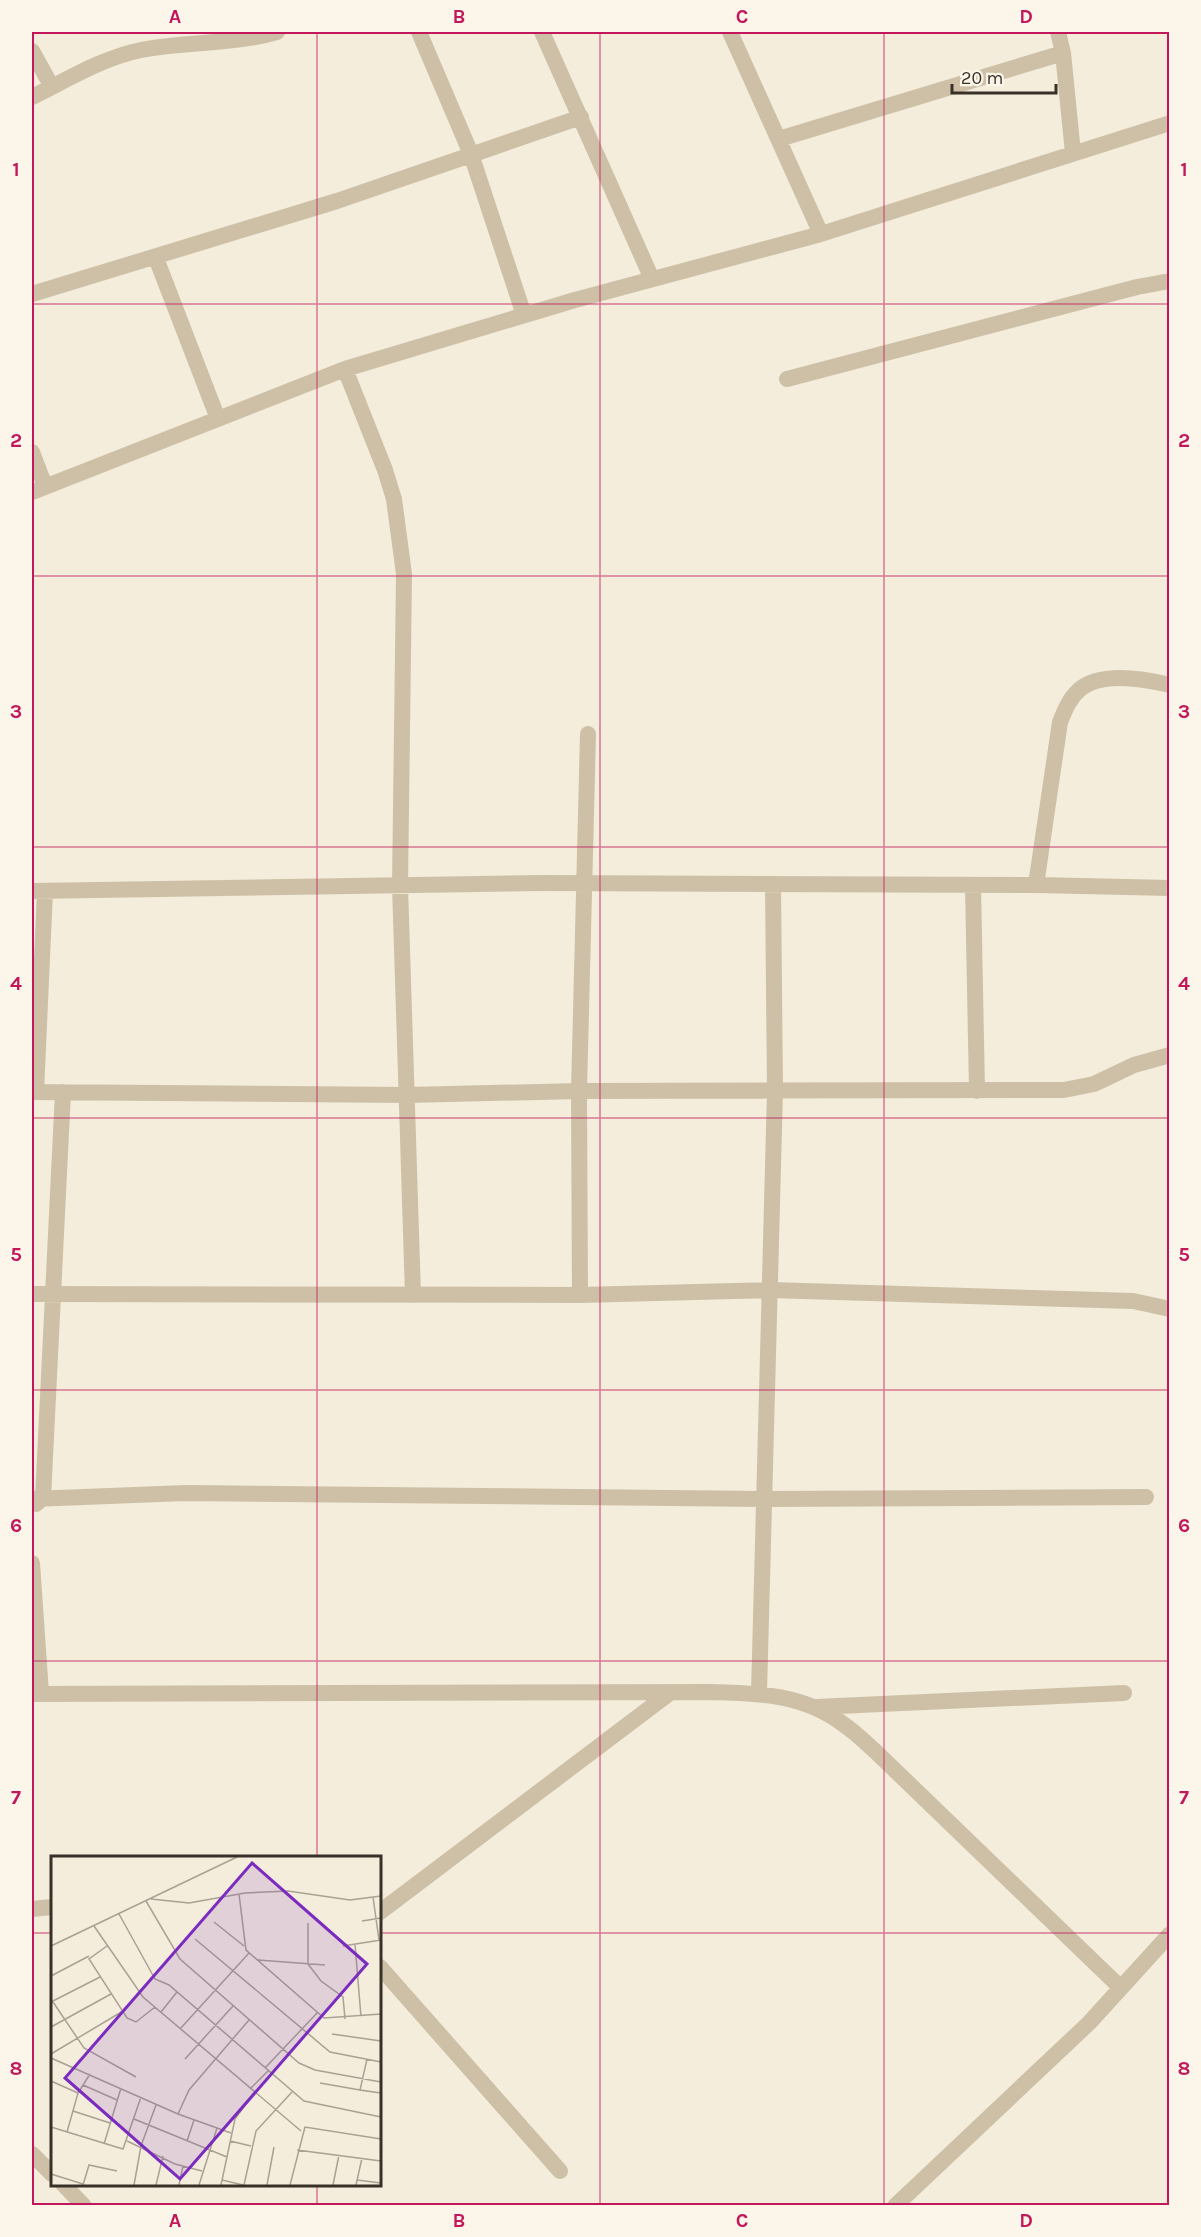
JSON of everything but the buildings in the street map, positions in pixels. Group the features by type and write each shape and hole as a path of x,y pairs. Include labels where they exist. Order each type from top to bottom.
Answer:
{"street":[{"path":"32,97 108,60 140,51 218,37 237,41 277,32"},
{"path":"419,32 471,154 524,315"},
{"path":"542,32 652,279"},
{"path":"730,32 821,234"},
{"path":"1058,32 1063,53 1073,153"},
{"path":"32,51 52,87"},
{"path":"778,139 1063,53"},
{"path":"32,294 337,201 580,117"},
{"path":"32,452 38,489 345,369 524,315 821,234 1170,123"},
{"path":"156,258 218,419"},
{"path":"787,379 1125,290 1170,281"},
{"path":"345,369 385,470 394,499 404,574 400,885 408,1095 412,1295"},
{"path":"1036,885 1060,722 1070,700 1080,688 1092,682 1108,679 1144,679 1170,685"},
{"path":"580,1295 579,1091 588,734"},
{"path":"1170,888 1036,885 585,883 38,891 34,1092 408,1095 579,1091 1064,1090 1094,1084 1134,1065 1170,1055"},
{"path":"759,1693 776,1091 773,884"},
{"path":"973,885 977,1091"},
{"path":"63,1092 53,1293 35,1502 186,1493 764,1499 1146,1497"},
{"path":"32,1294 580,1295 770,1290 1133,1301 1170,1309"},
{"path":"32,1563 36,1694 759,1693 788,1697 815,1707 843,1723 875,1751 1121,1988"},
{"path":"381,1911 671,1692"},
{"path":"815,1707 1124,1693"},
{"path":"32,1909 51,1907"},
{"path":"895,2205 1089,2023 1170,1934"},
{"path":"381,1968 560,2170"},
{"path":"32,2154 51,2173"},
{"path":"65,2186 84,2205"}]}
